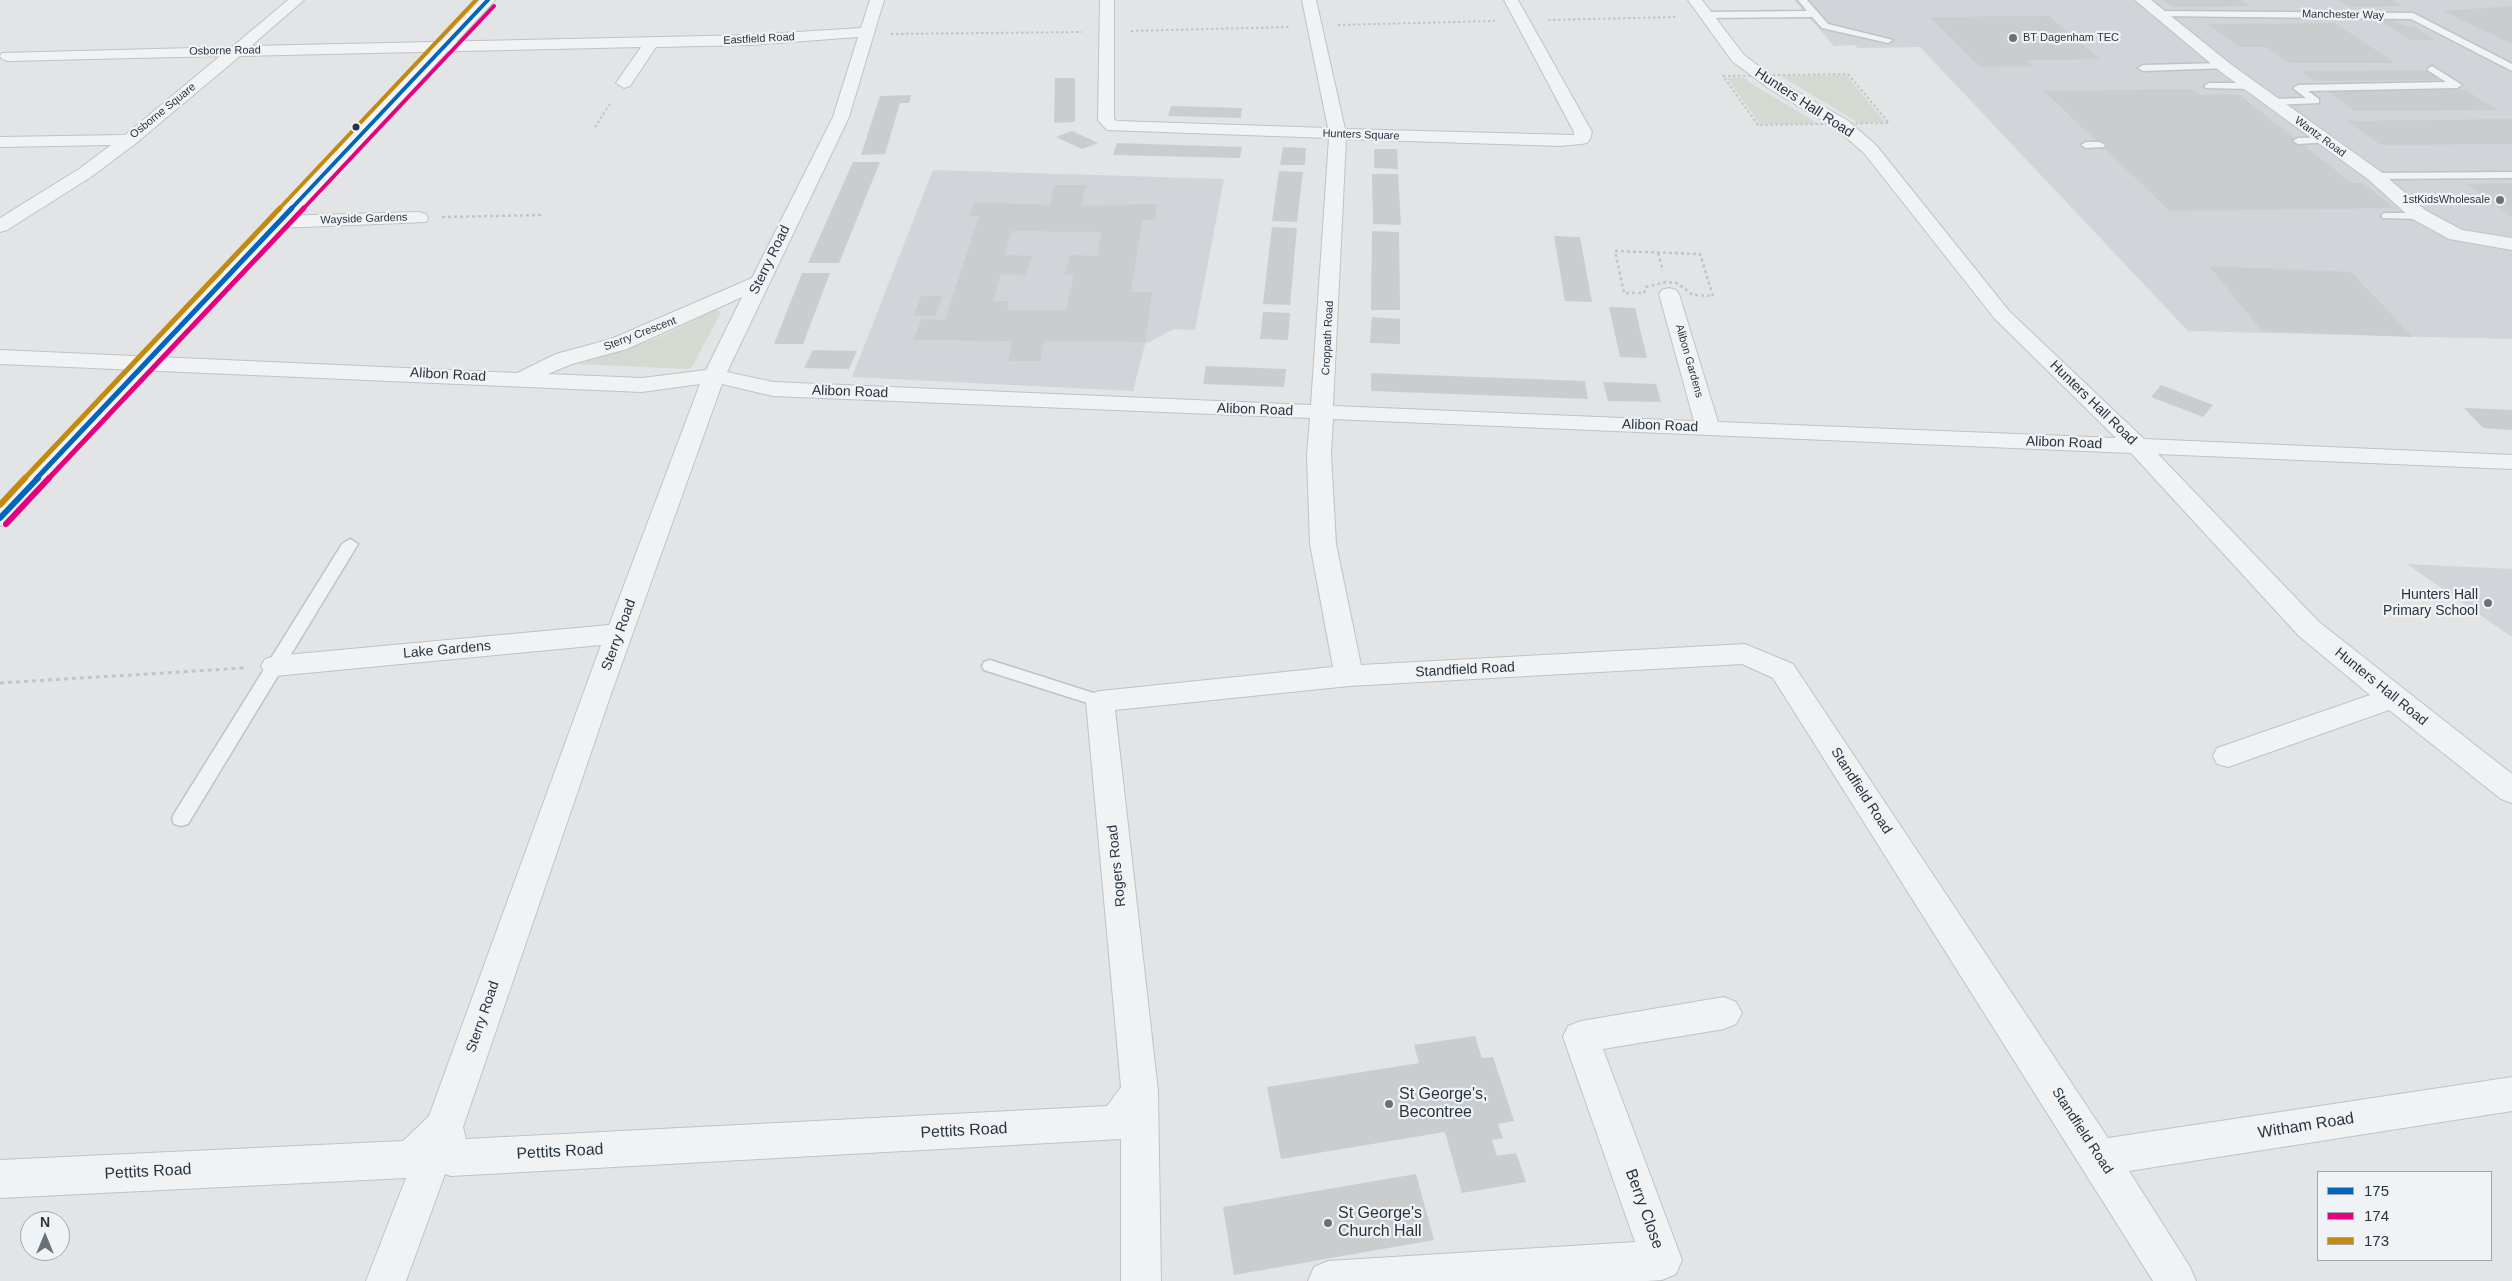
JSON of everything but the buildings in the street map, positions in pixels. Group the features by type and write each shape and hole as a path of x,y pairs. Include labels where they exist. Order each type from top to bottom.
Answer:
{"main road":[{"path":"0,518 488,0"}],"street":[{"name":"Osborne Square","path":"0,142 129,140 297,0"},
{"name":"Sterry Road","path":"386,1281 444,1127 619,634 714,376 841,117 876,0"},
{"name":"Hunters Square","path":"1107,0 1106,120 1113,126 1560,141 1581,139 1583,132 1511,0"},
{"name":"Croppath Road","path":"1309,0 1338,134 1319,455 1323,544 1348,676"},
{"name":"Wantz Road","path":"2142,0 2250,86 2375,176 2422,216 2456,235 2512,244"},
{"name":"Hunters Hall Road","path":"1703,10 1738,58 1774,85 1841,124 1870,149 2002,315 2137,446 2309,628 2393,698 2512,791"},
{"name":"Eastfield Road","path":"443,47 750,40 865,33"},
{"path":"624,82 651,43"},
{"name":"Osborne Road","path":"8,56 443,47"},
{"path":"0,226 85,173 129,140"},
{"name":"Wayside Gardens","path":"278,222 419,218"},
{"name":"Sterry Crescent","path":"520,379 564,360 619,344 758,283"},
{"name":"Alibon Gardens","path":"1668,288 1708,428"},
{"name":"Alibon Road","path":"0,357 642,384 714,376 773,389 2512,462"},
{"name":"Lake Gardens","path":"275,666 619,634"},
{"name":"Standfield Road","path":"1348,676 1745,654 1783,671 2099,1158 2176,1281"},
{"path":"1100,701 1348,676"},
{"path":"2228,756 2393,698"},
{"name":"Rogers Road","path":"1100,701 1140,1091 1141,1281"},
{"name":"Berry Close","path":"1328,1281 1662,1260 1581,1037 1724,1013"},
{"name":"Pettits Road","path":"444,1127 451,1158 1117,1123 1140,1091"},
{"name":"Witham Road","path":"2099,1158 2512,1094"},
{"name":"Pettits Road","path":"0,1179 411,1159 444,1127"}],"lane":[{"path":"1802,0 1825,26 1888,40"},
{"path":"2290,5 2303,14"},
{"path":"1703,10 1814,14"},
{"name":"Manchester Way","path":"2160,14 2413,16 2512,68"},
{"path":"2143,68 2224,66"},
{"path":"2272,102 2316,101 2298,88 2457,85 2432,69"},
{"path":"2209,86 2250,86"},
{"path":"2298,141 2326,140"},
{"path":"2086,145 2100,145"},
{"path":"2375,176 2512,175"},
{"path":"2386,216 2422,216"},
{"path":"181,819 350,544"},
{"path":"990,666 1100,701"}],"path":[{"path":"865,33 1107,32 1522,20 1703,10"},
{"path":"595,127 624,82"},
{"path":"419,218 544,215"},
{"path":"1658,253 1668,288"},
{"path":"0,683 275,666"}],"shaded area":[{"path":"1794,0 2512,0 2512,339 2188,331 1920,47 1858,48 1855,45 1834,46"},
{"path":"1846,75 1885,122 1859,123 1781,76"},
{"path":"1743,77 1819,124 1760,124 1727,78"},
{"path":"933,170 1224,179 1195,330 1174,329 1145,344 1133,391 852,377"},
{"path":"715,310 721,312 692,367 688,369 578,364 655,339"},
{"name":"Hunters Hall Primary School","path":"2407,564 2512,569 2512,637"}],"transit line":[{"name":"173","path":"0,505 476,0"},
{"name":"175","path":"0,518 488,0"},
{"name":"174","path":"6,524 494,6"}],"place":[{"name":"BT Dagenham TEC","path":"2013,38"},
{"name":"1stKidsWholesale","path":"2500,200"},
{"name":"Hunters Hall Primary School","path":"2488,603"},
{"name":"St George's, Becontree","path":"1389,1104"},
{"name":"St George's Church Hall","path":"1328,1223"}]}
